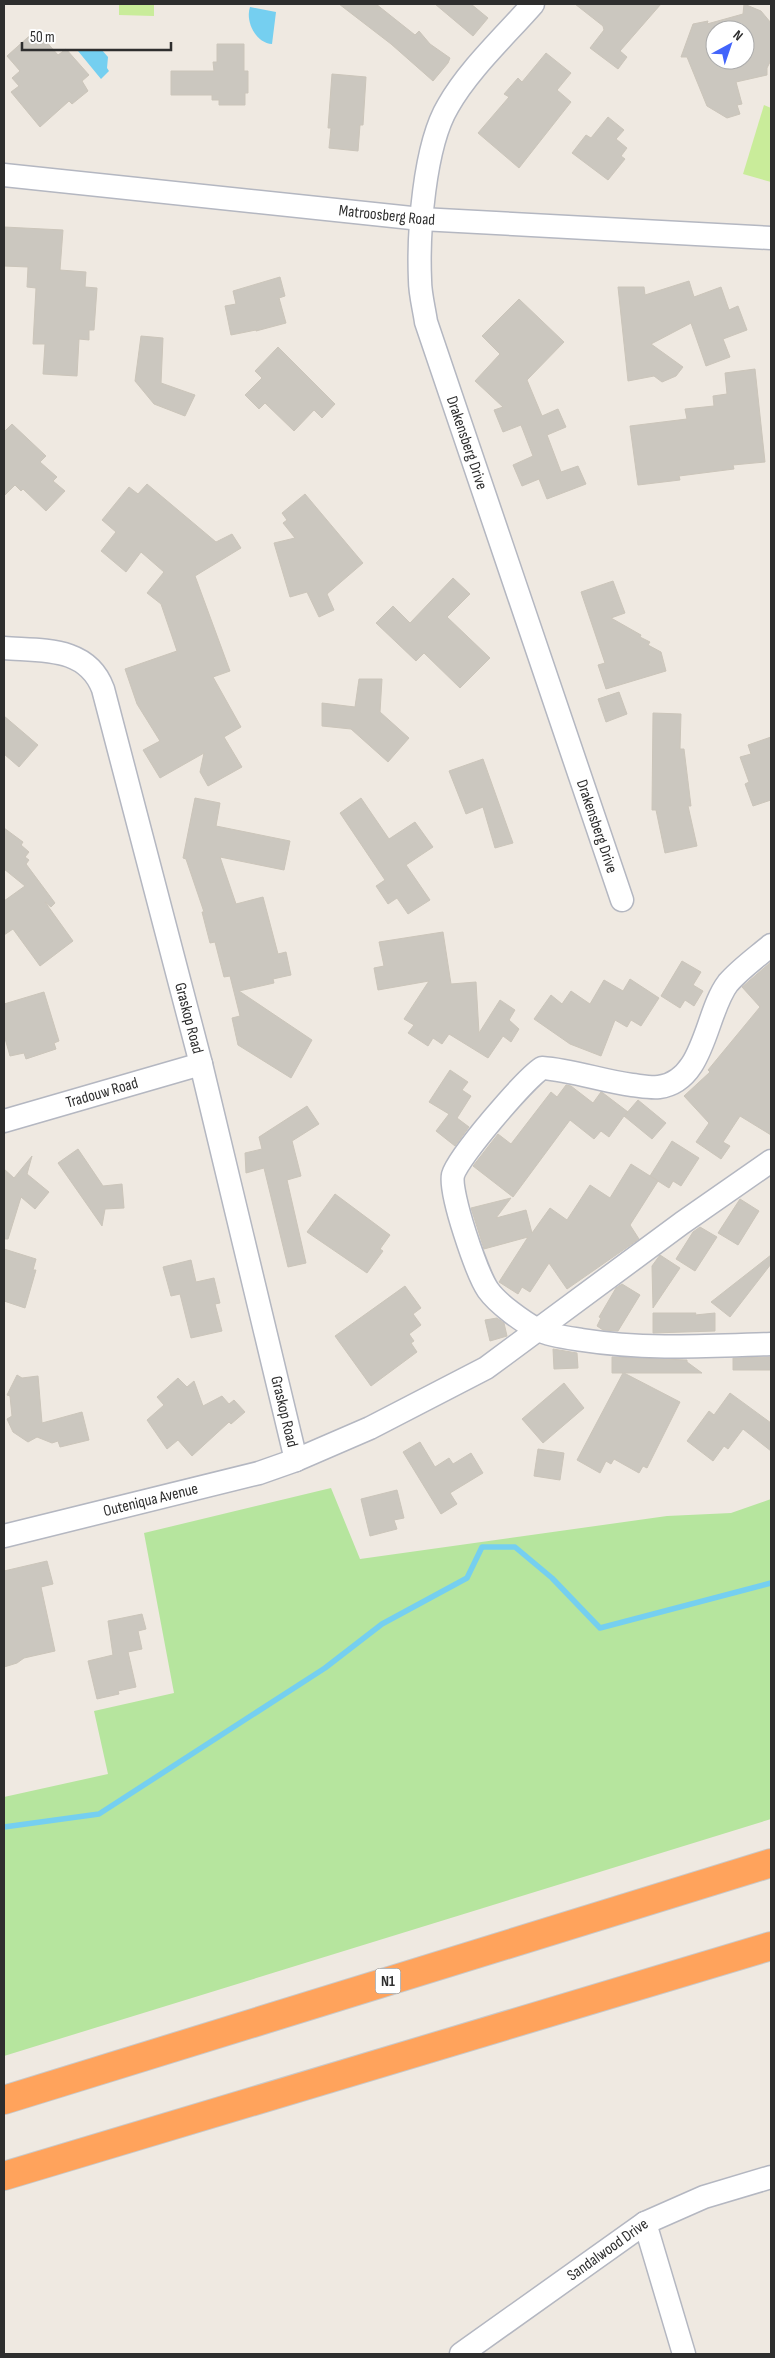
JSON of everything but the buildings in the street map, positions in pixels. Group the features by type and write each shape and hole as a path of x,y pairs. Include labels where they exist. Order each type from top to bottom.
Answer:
{"highway":[{"name":"N1","path":"4,2100 771,1863"},
{"path":"4,2176 771,1946"}],"street":[{"name":"Drakensberg Drive","path":"532,4 461,85 447,107 435,133 421,219 420,282 426,322 622,900"},
{"name":"Matroosberg Road","path":"4,175 421,219 771,238"},
{"name":"Graskop Road","path":"4,648 68,654 82,661 100,681 201,1064 296,1460"},
{"path":"771,945 729,982 714,1009 697,1057 673,1083 659,1087 643,1086 602,1081 542,1068 523,1083 460,1161 452,1177 459,1216 483,1282 502,1305 539,1330 572,1339 614,1346 675,1347 771,1344"},
{"name":"Tradouw Road","path":"4,1121 201,1064"},
{"name":"Outeniqua Avenue","path":"4,1536 224,1483 296,1460 370,1428 486,1368 682,1223 771,1160"},
{"name":"Sandalwood Drive","path":"461,2354 645,2223 704,2197 771,2177"},
{"path":"645,2223 684,2354"}],"green space":[{"path":"119,4 154,4 154,16 119,15"},
{"path":"764,105 771,108 771,182 743,174"},
{"path":"331,1488 360,1559 667,1516 731,1513 771,1499 771,1819 4,2056 4,1797 108,1774 94,1711 174,1693 144,1533"}],"water":[{"path":"250,7 276,12 272,44 261,40 253,31 249,19"},
{"path":"101,49 108,57 107,68 109,71 101,79 78,51"}],"waterway":[{"path":"4,1827 99,1814 325,1668 382,1624 467,1578 482,1547 515,1547 552,1578 600,1628 771,1583"}]}
